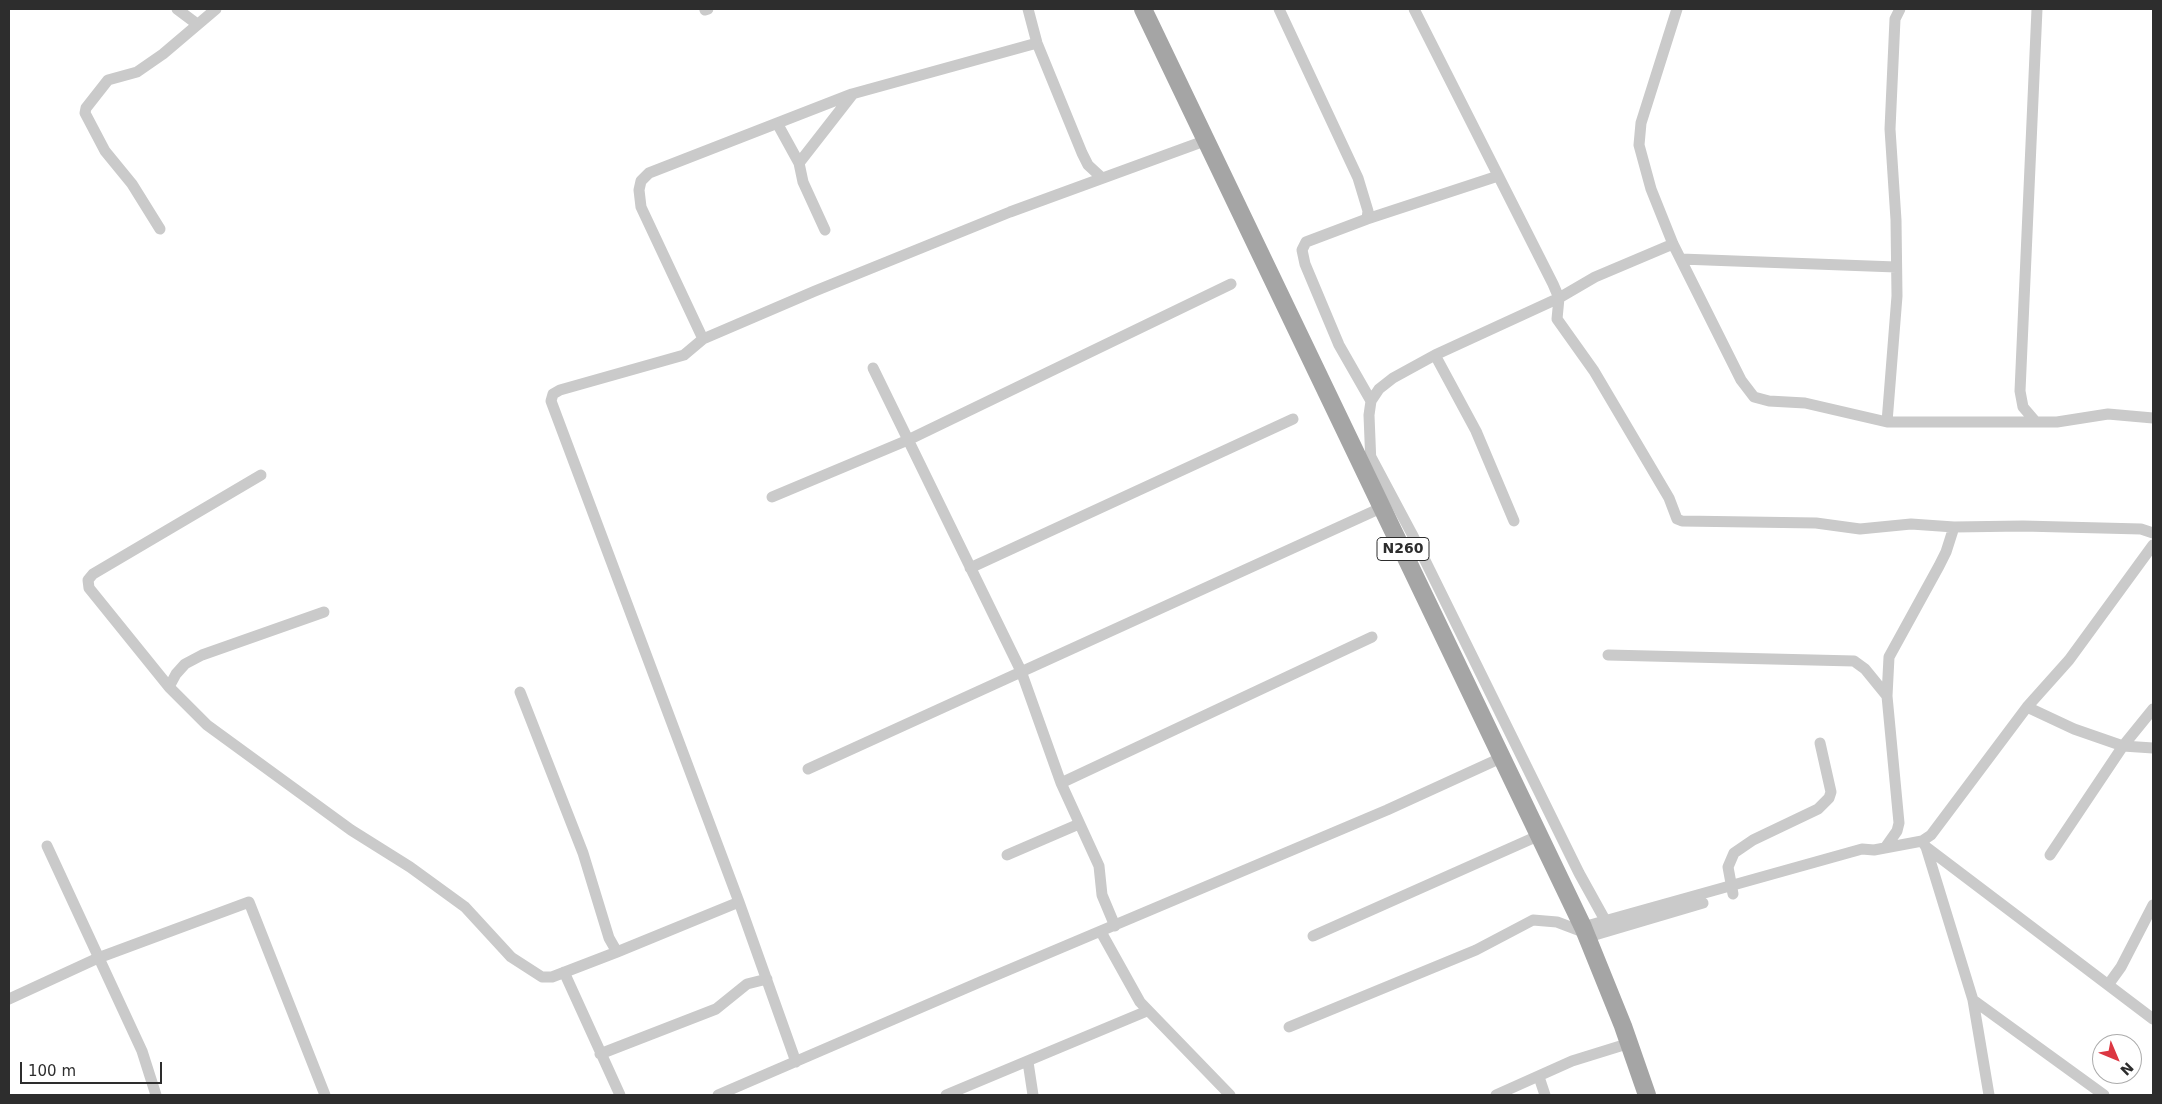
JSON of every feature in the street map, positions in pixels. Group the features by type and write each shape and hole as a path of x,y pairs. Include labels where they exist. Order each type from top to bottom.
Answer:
{"main road":[{"name":"N260","path":"1145,11 1586,932 1630,1044 1647,1095"}],"street":[{"path":"177,9 197,24"},
{"path":"160,230 141,198 105,151 85,113 86,108 108,80 137,72 163,54 216,9"},
{"path":"1028,9 1037,43 1082,153 1088,165 1101,177"},
{"path":"1279,9 1358,178 1368,211 1367,219"},
{"path":"1414,9 1450,77 1457,97 1559,298 1557,319 1594,371 1669,498 1677,519 1682,521 1816,523 1860,529 1911,524 1954,528 2024,526 2141,529 2153,533"},
{"path":"1677,9 1646,104 1639,136 1639,145 1651,189 1680,259 1742,380 1754,397 1769,402 1805,403 1886,422 2066,422 2098,414 2153,418"},
{"path":"1886,422 1896,311 1896,220 1890,129 1895,19 1900,9"},
{"path":"2035,421 2023,407 2020,391 2037,9"},
{"path":"703,339 641,207 639,190 641,181 649,173 852,94 1037,43"},
{"path":"799,163 852,94"},
{"path":"776,122 799,163 803,182 825,230"},
{"path":"796,1062 739,902 551,400 552,394 560,390 684,355 703,339 992,219 1101,177 1207,140"},
{"path":"1371,401 1339,346 1305,264 1302,250 1306,242 1367,219 1498,176"},
{"path":"1372,484 1369,415 1371,401 1379,389 1393,378 1435,355 1559,298 1595,277 1674,244"},
{"path":"1680,259 1896,267"},
{"path":"772,497 908,440 1231,284"},
{"path":"1435,355 1478,436 1514,521"},
{"path":"873,368 1021,671 1061,783 1099,866 1102,895 1115,926"},
{"path":"2013,421 2023,407"},
{"path":"970,568 1293,419"},
{"path":"1371,457 1412,534 1579,873 1608,925"},
{"path":"261,475 94,574 88,580 90,588 169,688 207,725 351,830 410,867 464,907 511,957 542,977 552,977 739,902"},
{"path":"808,769 1383,507"},
{"path":"1879,849 1897,831 1899,823 1887,696 1889,657 1939,566 1954,528"},
{"path":"1924,844 2027,707 2069,660 2153,545"},
{"path":"169,688 176,674 185,664 202,655 324,612"},
{"path":"1061,783 1372,637"},
{"path":"1608,655 1854,661 1864,669 1887,696"},
{"path":"520,692 583,853 609,938 617,952"},
{"path":"2027,707 2074,729 2123,746 2153,748"},
{"path":"2050,855 2123,746 2153,709"},
{"path":"1732,891 1728,867 1734,853 1754,840 1818,810 1829,798 1830,792 1820,743"},
{"path":"718,1095 1387,810 1503,757"},
{"path":"1007,856 1079,824"},
{"path":"1313,936 1540,835"},
{"path":"1924,844 1973,1000 1989,1095"},
{"path":"1289,1027 1476,950 1533,920 1557,922 1586,932 1862,857 1879,849 1924,844 2153,1019"},
{"path":"47,846 142,1051 156,1095"},
{"path":"9,999 98,958 249,902 325,1095"},
{"path":"2108,985 2121,967 2153,905"},
{"path":"1100,932 1147,1011 1230,1095"},
{"path":"564,972 620,1095"},
{"path":"600,1054 716,1009 746,984 767,979"},
{"path":"1973,1000 2104,1095"},
{"path":"946,1095 1147,1011"},
{"path":"1496,1095 1589,1055 1630,1044"},
{"path":"1028,1062 1033,1095"},
{"path":"1539,1077 1545,1095"}]}
